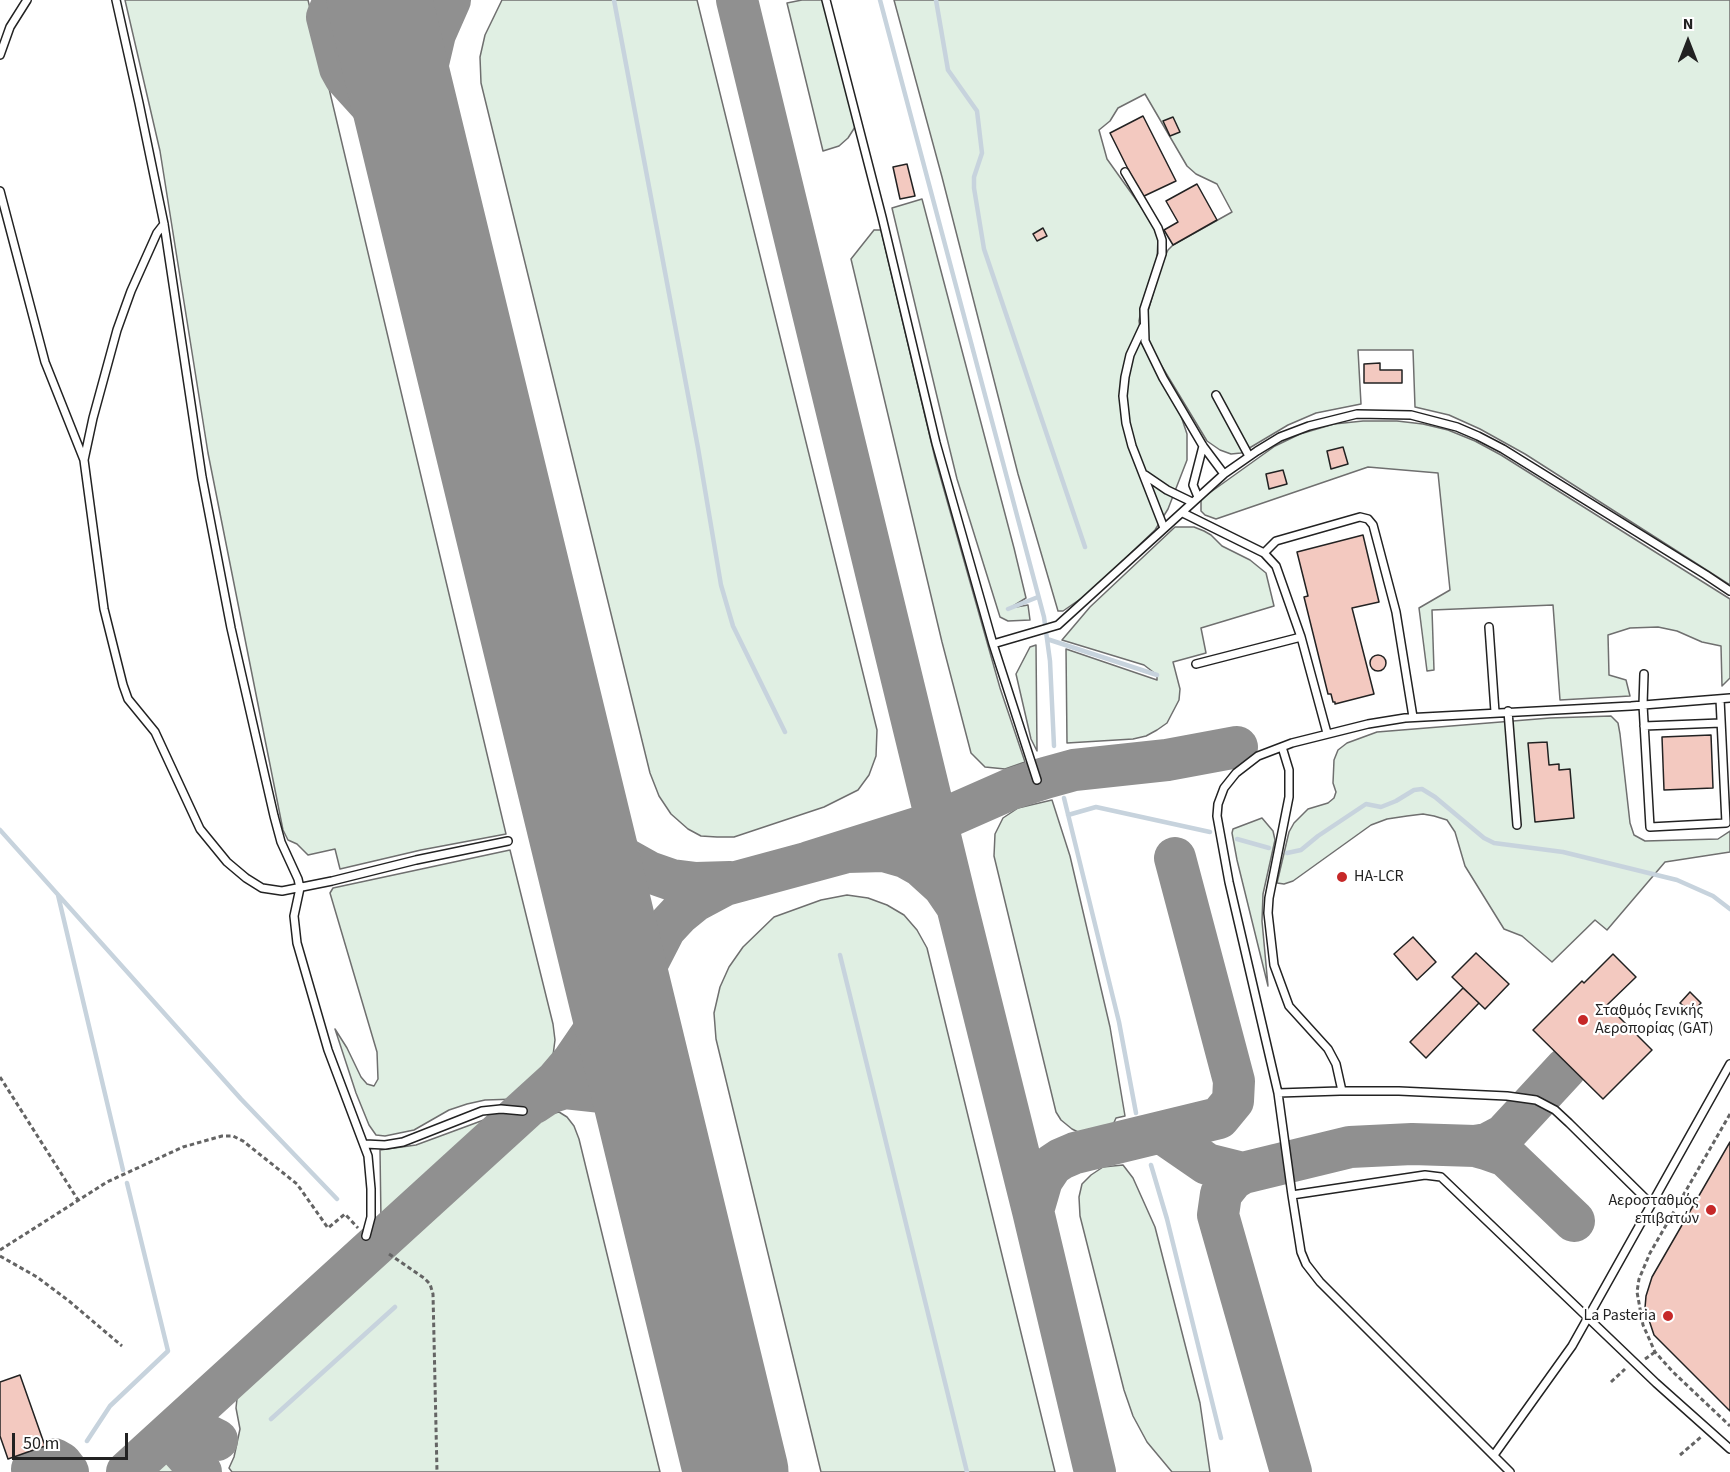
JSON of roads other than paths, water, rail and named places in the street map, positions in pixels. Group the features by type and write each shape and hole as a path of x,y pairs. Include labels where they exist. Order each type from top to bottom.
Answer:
{"lane":[{"path":"0,55 9,27 27,0"},
{"path":"116,0 164,224 202,477 231,628 276,825 300,888 294,928 299,952 328,1050 365,1144 371,1189 371,1217 366,1236"},
{"path":"826,0 936,443 993,644 1037,780"},
{"path":"1125,172 1158,228 1162,240 1162,254 1144,309 1145,341 1151,356 1203,446 1224,474"},
{"path":"0,191 45,362 84,460 104,609 116,663 128,699 155,732 188,805 212,846 246,878 262,888 282,891 416,860 508,842"},
{"path":"84,460 93,418 130,291 164,224"},
{"path":"1143,327 1130,356 1123,396 1126,423 1132,446 1164,528"},
{"path":"1216,395 1249,456"},
{"path":"993,644 1058,625 1224,474 1249,456 1290,433 1320,422 1357,414 1411,415 1457,427 1503,449 1730,591"},
{"path":"1195,500 1193,486 1203,446"},
{"path":"1144,474 1167,490 1195,500"},
{"path":"1183,513 1264,553 1275,566 1301,637 1327,733"},
{"path":"1264,553 1276,541 1360,517 1368,519 1373,525 1396,612 1413,717"},
{"path":"1489,627 1495,712"},
{"path":"1196,664 1301,637"},
{"path":"1644,674 1643,705 1650,826 1726,823 1720,699"},
{"path":"1510,1472 1312,1273 1301,1252 1278,1093 1229,882 1217,816 1218,804 1224,788 1236,773 1258,756 1327,733 1368,724 1413,717 1730,698"},
{"path":"1508,711 1517,825"},
{"path":"1644,726 1721,723"},
{"path":"1282,747 1289,770 1289,797 1269,898 1268,913 1274,965 1289,1006 1328,1049 1336,1064 1342,1091"},
{"path":"1494,1455 1572,1346 1730,1064"},
{"path":"1278,1093 1342,1091 1507,1096 1536,1100 1555,1110 1569,1122 1651,1204"},
{"path":"365,1144 385,1145 403,1142 482,1112 501,1109 523,1111"},
{"path":"1292,1195 1425,1175 1442,1177 1656,1383 1730,1449"}],"waterway":[{"path":"614,0 698,448 721,585 733,626 785,732"},
{"path":"880,0 1044,617 1050,661 1054,746"},
{"path":"936,0 948,70 977,111 982,153 974,177 974,188 984,249 1085,547"},
{"path":"1008,609 1038,597"},
{"path":"1047,639 1157,675"},
{"path":"1287,853 1301,850 1366,804 1381,807 1414,790 1422,789 1484,838 1494,843 1563,852 1677,880 1713,896 1730,909"},
{"path":"1064,798 1119,1022 1136,1113"},
{"path":"1068,815 1096,807 1210,832"},
{"path":"0,830 241,1099 337,1199"},
{"path":"1237,839 1269,848"},
{"path":"58,895 123,1170"},
{"path":"840,955 967,1472"},
{"path":"1151,1165 1167,1219 1221,1438"},
{"path":"87,1441 110,1406 168,1351 127,1183"},
{"path":"271,1419 395,1307"}],"place":[{"name":"HA-LCR","path":"1342,877"},
{"name":"Σταθμός Γενικής Αεροπορίας (GAT)","path":"1583,1020"},
{"name":"Αεροσταθμός επιβατών","path":"1711,1210"},
{"name":"La Pasteria","path":"1668,1316"}]}
